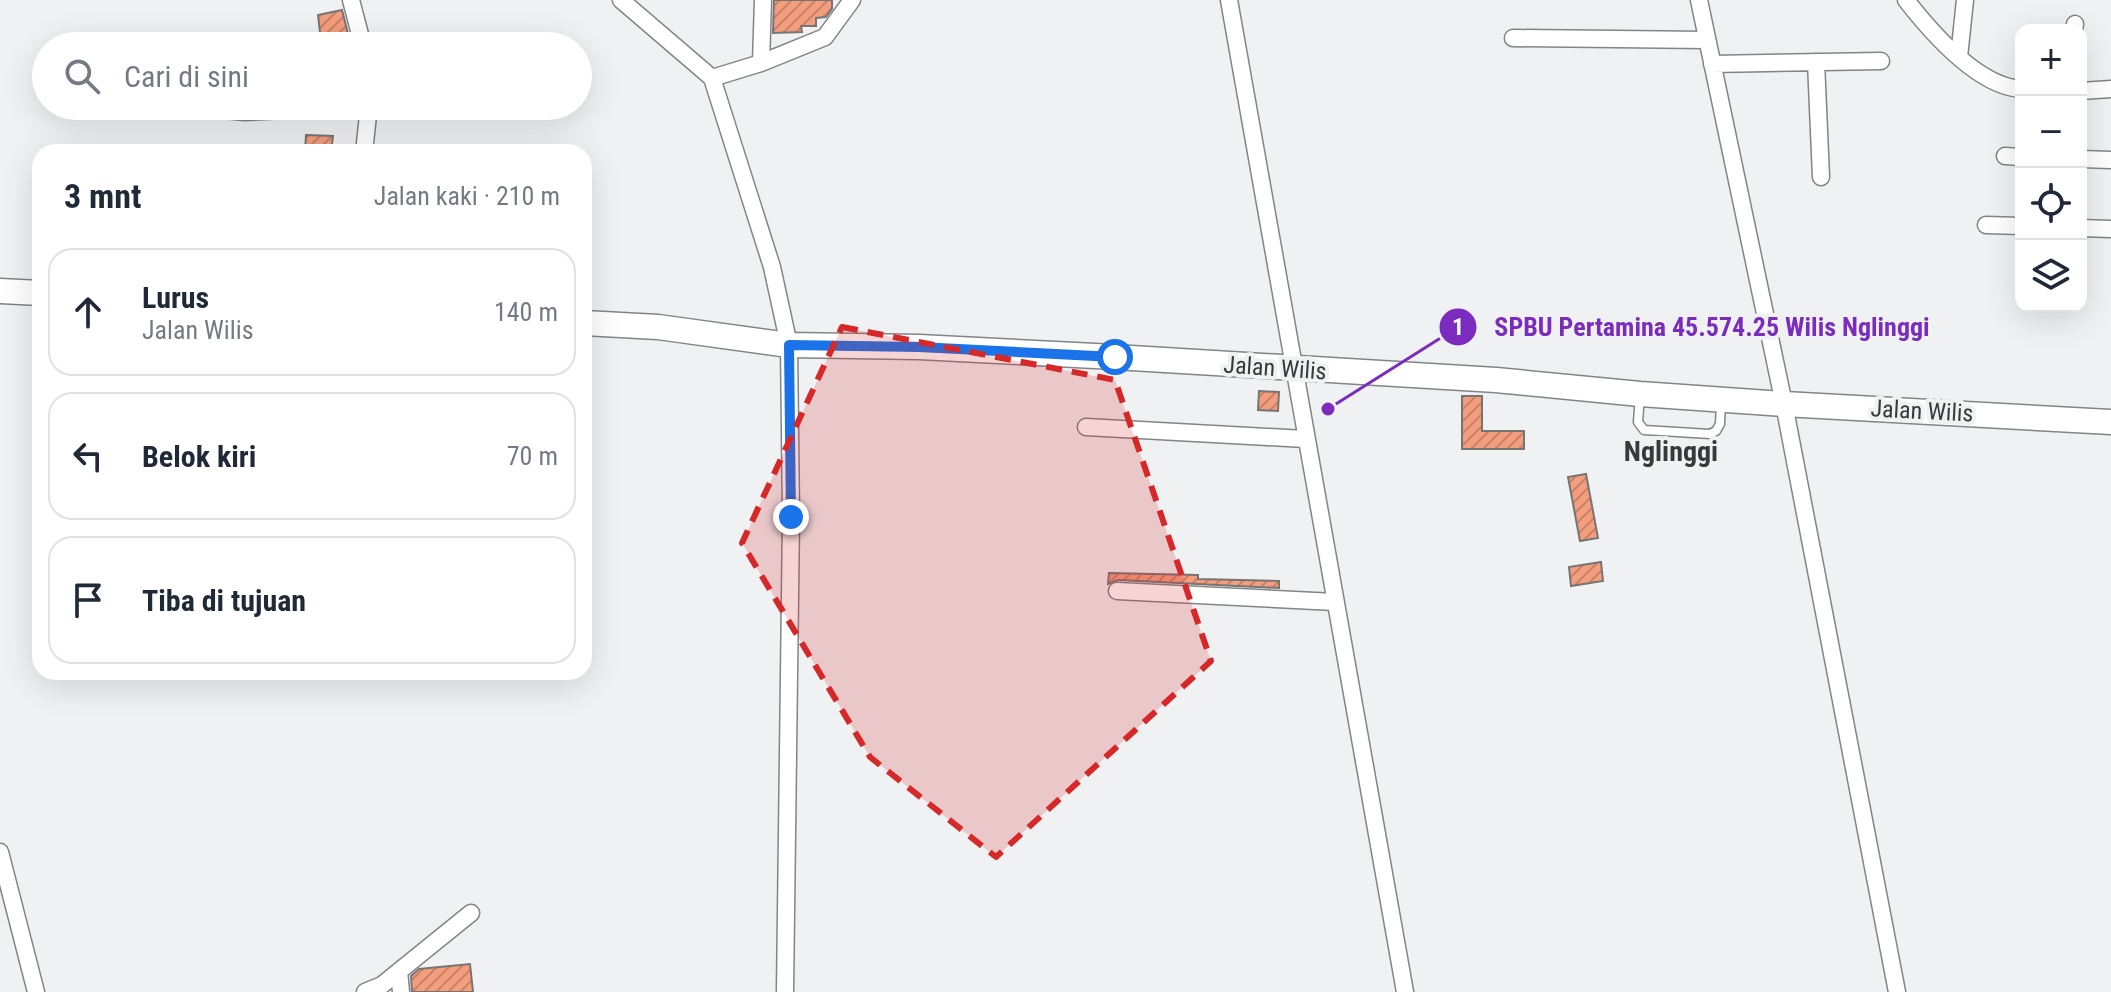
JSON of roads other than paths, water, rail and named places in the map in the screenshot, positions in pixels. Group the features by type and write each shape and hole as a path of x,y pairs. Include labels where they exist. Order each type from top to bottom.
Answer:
{"main road":[{"path":"0,291 32,293"},
{"name":"Jalan Wilis","path":"592,324 658,327 789,345 919,347 1496,380 1721,400 2111,422"}],"street":[{"path":"351,0 359,32"},
{"path":"621,0 712,78 772,267 789,345 791,517 785,992"},
{"path":"761,63 763,0"},
{"path":"712,78 761,63 825,37 852,0"},
{"path":"1229,0 1405,992"},
{"path":"1699,0 1784,404 1897,992"},
{"path":"1906,0 1923,23 1983,77 2015,88"},
{"path":"1959,57 1965,0"},
{"path":"1513,38 1707,40"},
{"path":"1712,64 1881,61"},
{"path":"1816,62 1821,177"},
{"path":"2087,91 2111,89"},
{"path":"365,144 367,120"},
{"path":"2087,159 2111,160"},
{"path":"1986,225 2015,226"},
{"path":"2087,228 2111,229"},
{"path":"1086,427 1305,439"},
{"path":"1117,591 1335,602"},
{"path":"0,852 36,992"},
{"path":"365,992 382,985 471,913"},
{"path":"399,971 401,992"}],"lane":[{"path":"1640,394 1638,422 1644,430 1710,434 1720,424 1721,400"}],"place":[{"name":"SPBU Pertamina 45.574.25 Wilis Nglinggi","path":"1328,409"}],"district":[{"name":"Nglinggi","path":"1671,451"}]}
